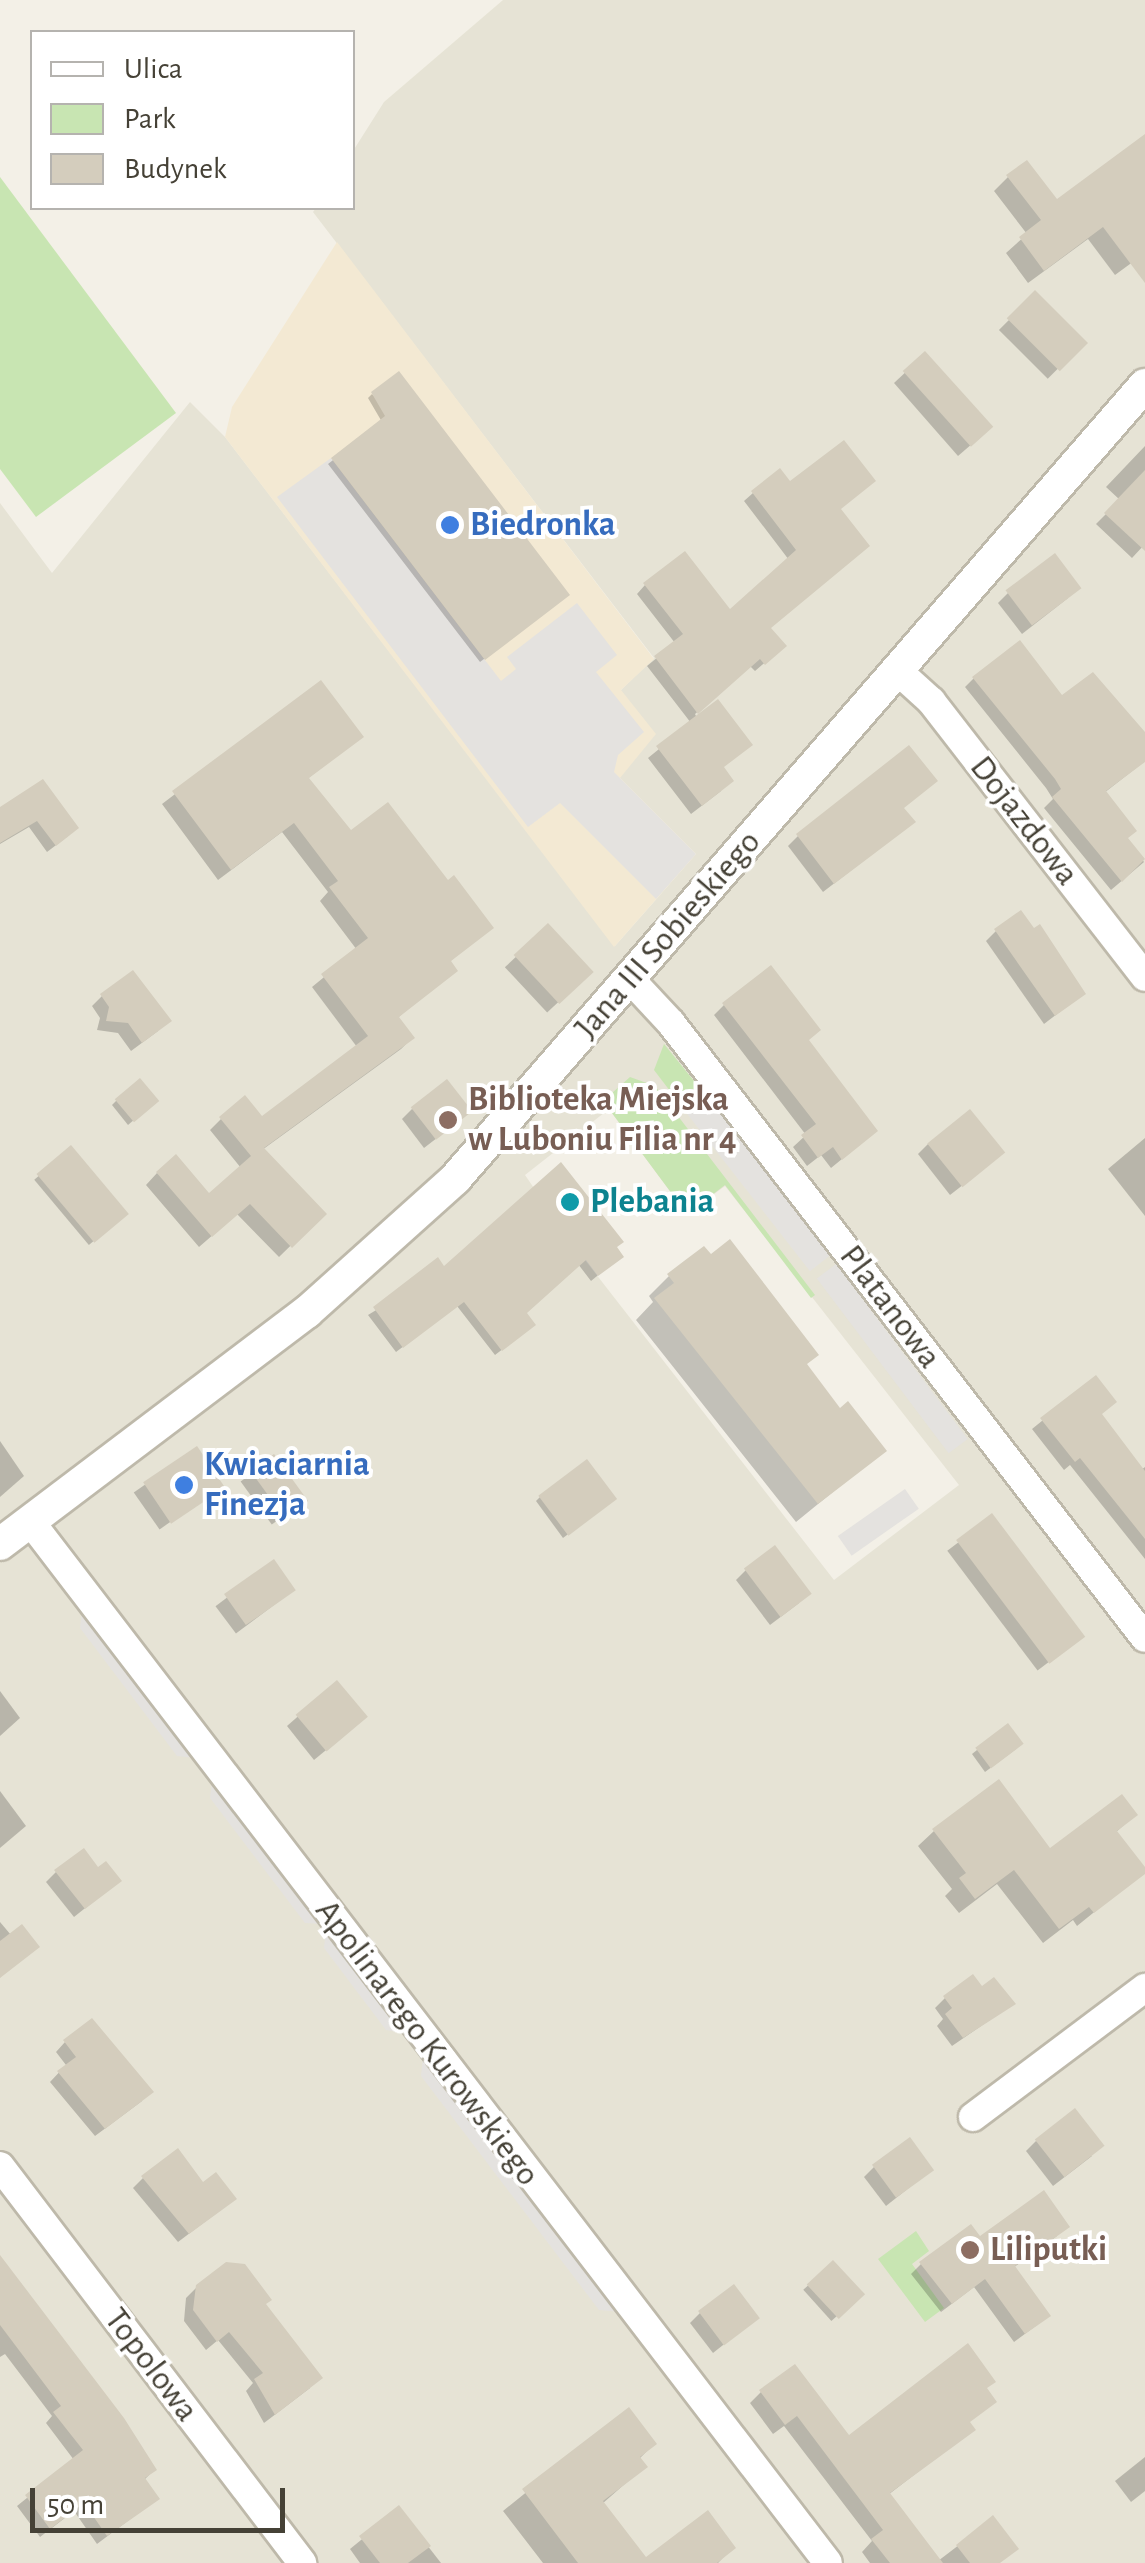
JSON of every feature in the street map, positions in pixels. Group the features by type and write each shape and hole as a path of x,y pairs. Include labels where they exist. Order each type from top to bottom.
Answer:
{"street":[{"name":"Jana III Sobieskiego","path":"0,1544 307,1312 388,1244 482,1150 1145,385"},
{"name":"Dojazdowa","path":"898,671 931,701 1145,977"},
{"name":"Platanowa","path":"630,980 683,1039 1145,1638"},
{"name":"Apolinarego Kurowskiego","path":"30,1521 828,2563"},
{"path":"973,2117 1145,1988"},
{"name":"Topolowa","path":"0,2166 302,2563"}],"shaded area":[{"path":"503,0 1145,0 1145,2563 0,2563 0,503 52,573 190,402 225,437 615,946 696,854 620,778 620,691 654,658 313,212 355,210 355,148 384,102","holes":["609,1109 681,1206 695,1208 725,1186 959,1485 834,1580 571,1242 525,1175"]},
{"path":"337,242 654,659 621,690 656,734 620,778 696,854 614,947 225,437 232,407"},
{"path":"331,458 501,681 516,669 507,657 577,603 617,655 596,672 644,732 618,755 614,772 696,854 656,899 560,803 528,827 277,497"},
{"path":"703,1092 830,1255 810,1271 683,1108"},
{"path":"836,1264 968,1439 949,1453 817,1278"},
{"path":"905,1489 919,1509 852,1556 838,1536"},
{"path":"82,1610 195,1758 177,1756 80,1628"},
{"path":"212,1781 321,1924 305,1923 210,1798"},
{"path":"326,1929 404,2033 386,2030 324,1948"},
{"path":"423,2057 621,2312 599,2310 421,2076"}],"green space":[{"path":"0,177 176,413 36,517 0,469"},
{"path":"664,1044 703,1092 683,1108 654,1070"},
{"path":"630,1077 655,1086 815,1295 811,1298 725,1185 695,1208 681,1206 603,1101"},
{"path":"916,2231 929,2251 912,2264 944,2308 925,2322 878,2259"}],"building":[{"path":"1145,134 1145,283 1103,227 1044,271 1019,237 1041,220 1006,175 1027,160 1057,199"},
{"path":"1035,290 1088,343 1060,371 1007,318"},
{"path":"925,351 993,427 971,447 903,371"},
{"name":"Biedronka","path":"399,371 570,595 485,660 331,458 385,416 371,392"},
{"path":"844,440 876,481 841,509 870,546 771,628 787,646 765,665 760,659 698,714 654,656 683,634 643,583 685,551 730,609 796,550 751,491 780,468 790,481"},
{"path":"1145,470 1145,551 1104,513"},
{"path":"1055,553 1081,588 1032,625 1005,590"},
{"path":"1020,640 1062,695 1093,672 1145,732 1145,762 1106,791 1137,831 1128,838 1145,859 1122,882 1052,797 1061,789 1055,779 972,677"},
{"path":"321,680 364,737 309,778 351,830 388,802 448,880 454,875 494,928 451,961 458,971 399,1017 415,1038 264,1148 327,1214 292,1248 250,1204 212,1237 156,1172 176,1154 209,1193 251,1156 219,1117 245,1095 262,1116 368,1036 321,974 368,938 329,887 338,881 294,823 231,870 172,791"},
{"path":"718,699 753,745 724,767 734,781 702,806 656,746"},
{"path":"909,745 938,781 904,808 916,822 834,884 796,834"},
{"path":"43,779 79,828 56,846 37,821 0,843 0,807"},
{"path":"1021,910 1034,928 1040,924 1086,994 1055,1016 994,929"},
{"path":"548,923 594,972 559,1004 514,955"},
{"path":"771,965 821,1030 809,1040 878,1131 842,1160 833,1147 818,1158 801,1135 816,1124 722,1003"},
{"path":"133,970 172,1021 142,1043 128,1023 106,1021 109,1007 100,994"},
{"path":"140,1078 159,1101 134,1122 115,1099"},
{"path":"447,1079 472,1111 436,1140 411,1107"},
{"path":"970,1109 1005,1153 962,1187 927,1144"},
{"path":"71,1145 129,1214 94,1243 37,1174"},
{"path":"561,1162 624,1242 617,1247 624,1257 598,1276 586,1260 527,1313 536,1325 502,1351 464,1302 403,1348 373,1307 438,1257 444,1266"},
{"path":"730,1239 819,1355 807,1364 840,1408 848,1401 887,1451 818,1504 654,1298 674,1283 667,1274 704,1246 711,1254"},
{"path":"1096,1375 1117,1402 1102,1414 1145,1471 1145,1539 1080,1458 1075,1462 1040,1418"},
{"name":"Kwiaciarnia Finezja","path":"197,1446 225,1487 171,1524 143,1482"},
{"path":"274,1454 308,1501 285,1518 251,1471"},
{"path":"587,1459 617,1499 568,1536 538,1496"},
{"path":"992,1513 1085,1637 1049,1664 956,1540"},
{"path":"775,1545 812,1594 781,1617 744,1568"},
{"path":"274,1559 296,1590 246,1625 224,1594"},
{"path":"337,1680 368,1717 326,1751 296,1715"},
{"path":"1008,1723 1024,1744 991,1768 975,1748"},
{"path":"999,1779 1050,1848 1122,1794 1138,1815 1117,1831 1145,1867 1145,1874 1094,1913 1089,1907 1059,1929 1014,1870 975,1899 959,1878 966,1873 932,1829"},
{"path":"84,1848 98,1867 106,1861 122,1881 85,1909 54,1870"},
{"path":"22,1924 40,1947 0,1978 0,1941"},
{"path":"973,1974 982,1986 994,1977 1016,2004 963,2038 945,2014 952,2008 943,1996"},
{"path":"92,2018 154,2092 105,2129 57,2071 76,2057 63,2040"},
{"path":"1075,2108 1105,2146 1064,2177 1035,2139"},
{"path":"910,2137 934,2170 896,2198 872,2165"},
{"path":"178,2148 203,2182 216,2172 237,2199 189,2234 141,2176"},
{"path":"1044,2190 1070,2227 1015,2266 1051,2316 1025,2334 985,2279 952,2304 919,2262 971,2224 980,2236"},
{"path":"0,2255 124,2418 157,2470 145,2478 160,2499 107,2536 84,2503 50,2529 25,2495 83,2450 53,2412 61,2406 0,2325"},
{"path":"833,2260 865,2294 839,2319 807,2285"},
{"path":"226,2262 245,2264 272,2300 266,2304 323,2378 275,2415 254,2379 263,2373 229,2332 217,2342 193,2310 196,2285"},
{"path":"734,2284 760,2318 724,2345 698,2311"},
{"path":"968,2343 996,2382 987,2388 997,2402 970,2422 976,2430 890,2493 943,2563 890,2563 871,2539 883,2530 797,2416 785,2425 759,2390 795,2364 849,2435"},
{"path":"629,2407 657,2444 640,2457 648,2467 603,2501 646,2557 708,2510 736,2548 717,2563 578,2563 522,2489"},
{"path":"399,2505 431,2546 408,2563 380,2563 359,2536"},
{"path":"993,2515 1019,2549 1000,2563 970,2563 956,2545"}],"place":[{"name":"Biedronka","path":"450,525"},
{"name":"Biblioteka Miejska w Luboniu Filia nr 4","path":"448,1120"},
{"name":"Plebania","path":"570,1202"},
{"name":"Kwiaciarnia Finezja","path":"184,1485"},
{"name":"Liliputki","path":"970,2250"}]}
